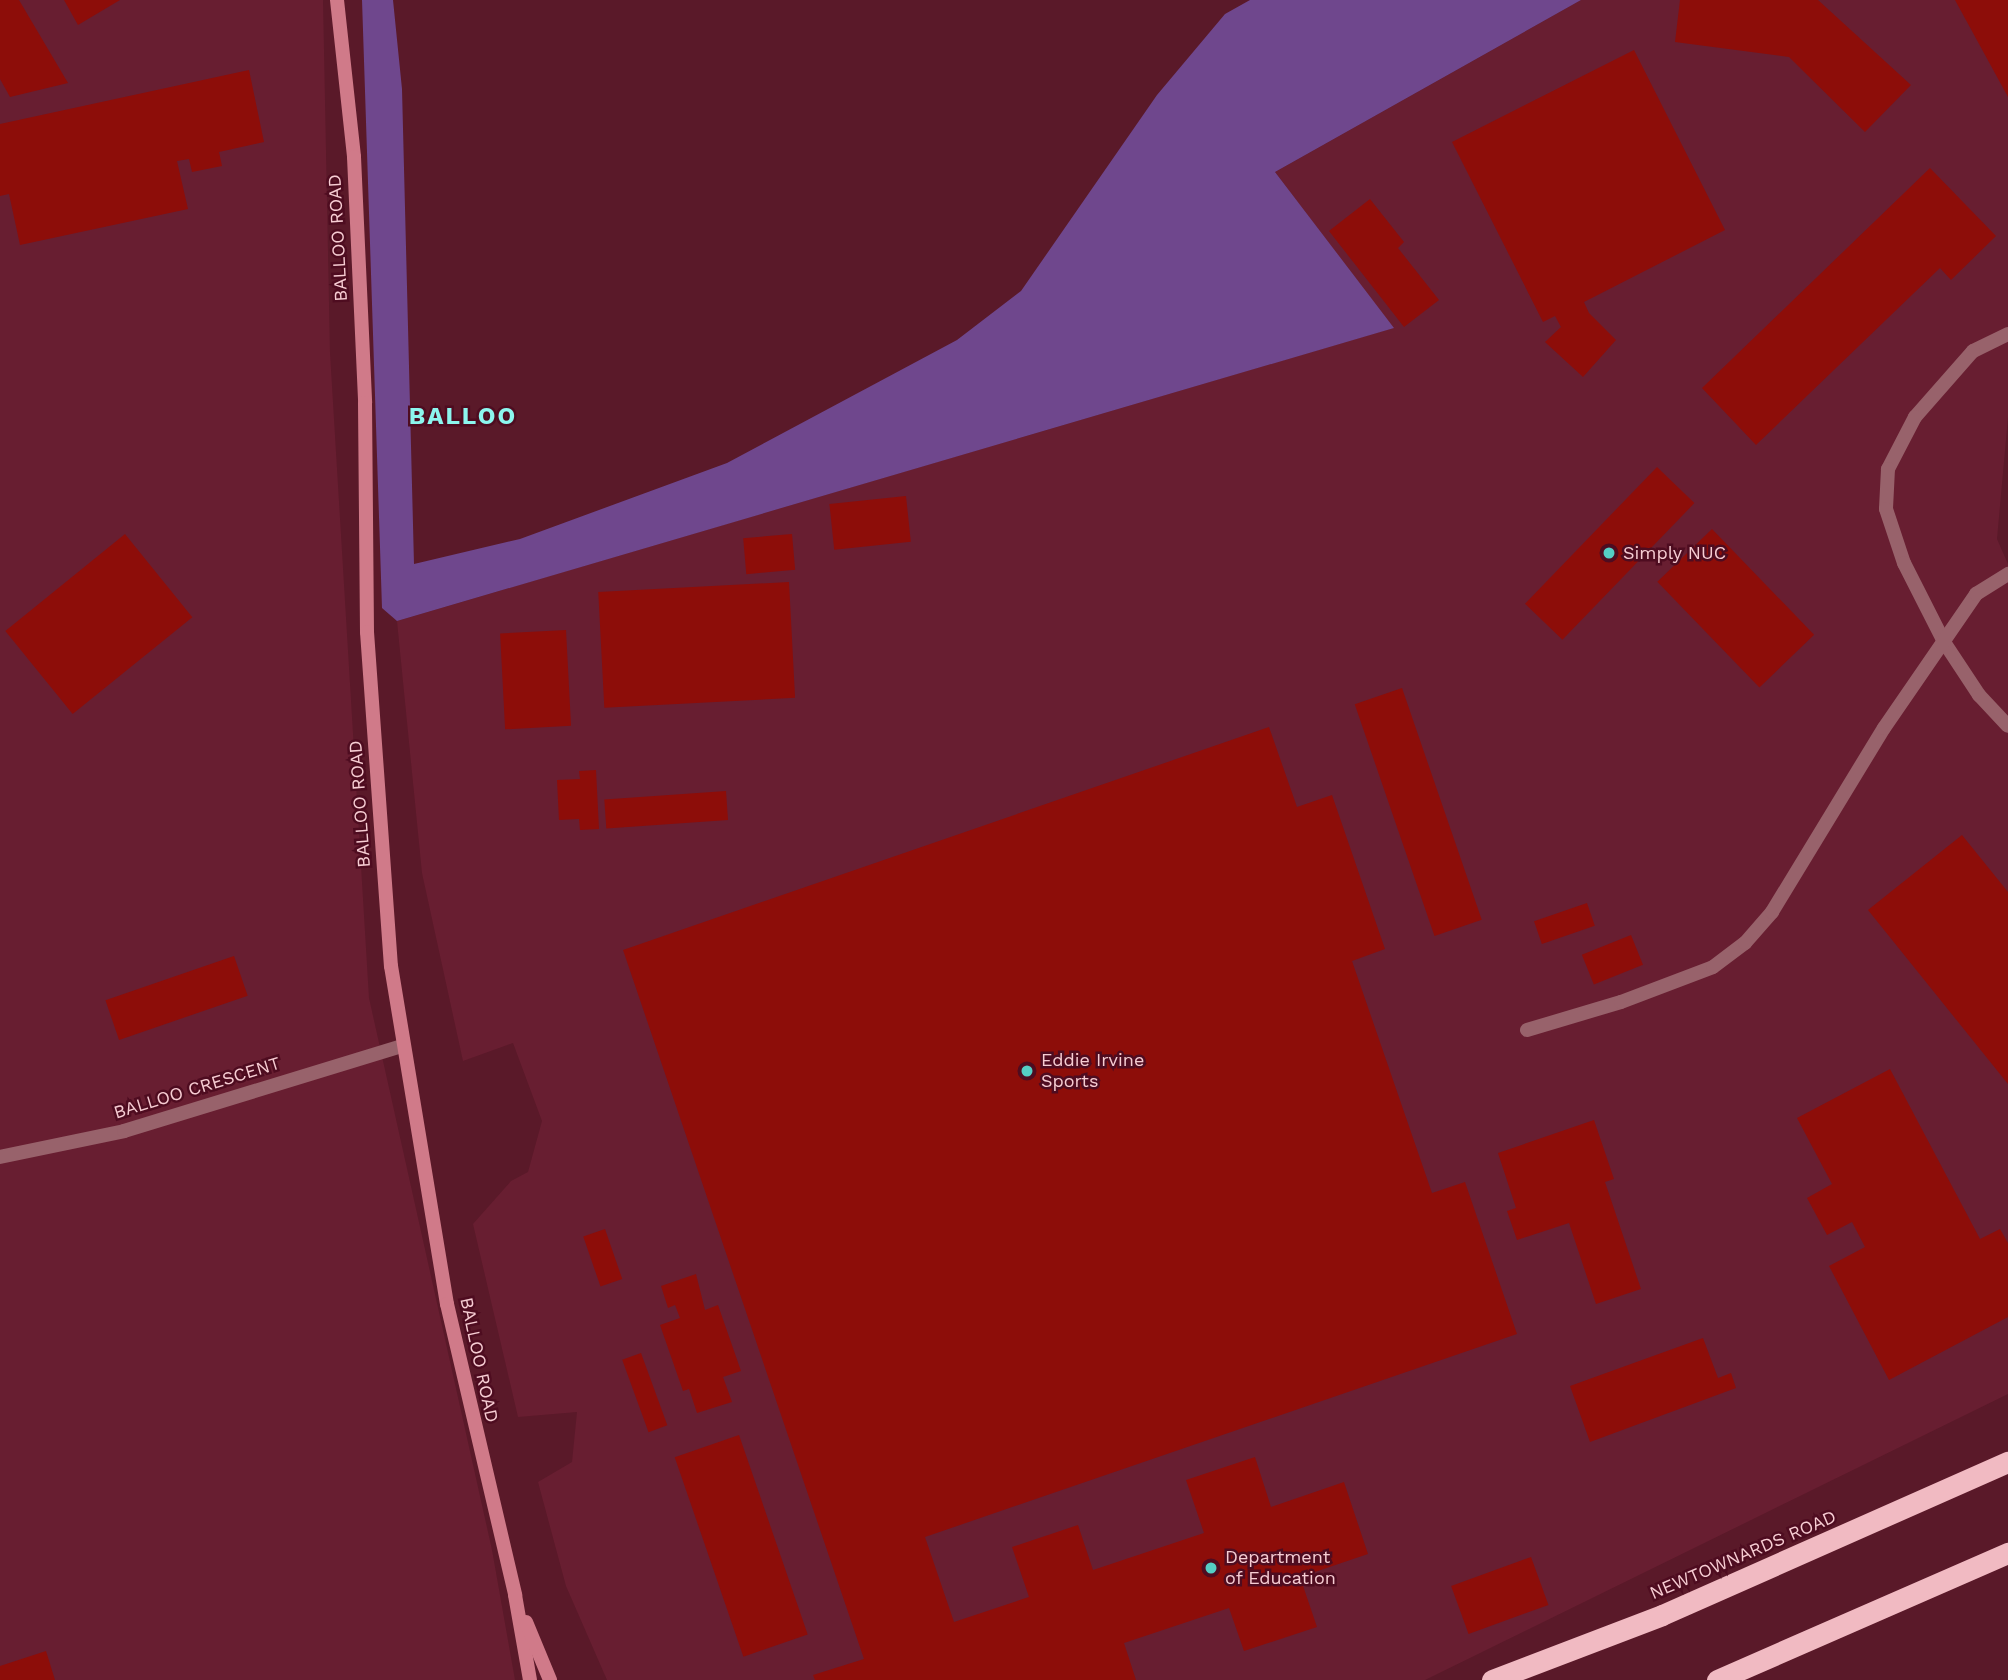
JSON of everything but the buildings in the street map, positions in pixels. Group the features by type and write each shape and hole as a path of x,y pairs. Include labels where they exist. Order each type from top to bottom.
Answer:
{"highway":[{"name":"NEWTOWNARDS ROAD","path":"1493,1680 1662,1615 2008,1462"},
{"path":"1717,1680 2008,1553"}],"street":[{"name":"BALLOO ROAD","path":"337,0 354,156 365,403 367,632 391,966 402,1046 447,1304 515,1595 530,1680"},
{"path":"2008,334 1973,351 1915,416 1888,469 1886,509 1904,563 1944,642 1979,695 2008,726"},
{"path":"1527,1030 1620,1002 1713,967 1745,943 1772,912 1884,728 1976,594 2008,574"},
{"name":"BALLOO CRESCENT","path":"0,1157 124,1131 402,1046"},
{"name":"BALLOO ROAD","path":"515,1595 550,1680"}],"shaded area":[{"path":"0,0 323,0 330,353 369,998 492,1550 515,1680 0,1680"},
{"path":"362,0 393,0 402,89 414,564 520,539 727,463 957,340 1021,291 1157,95 1225,14 1250,0 1581,0 1275,172 1394,328 397,621 382,608"},
{"path":"1581,0 2008,0 2008,417 1997,539 2008,564 2008,1394 1425,1680 607,1680 566,1586 538,1482 572,1462 577,1412 518,1417 473,1224 511,1181 528,1172 542,1121 513,1043 463,1061 422,873 397,621 1393,328 1275,172"}],"place":[{"name":"Simply NUC","path":"1609,553"},
{"name":"Eddie Irvine Sports","path":"1027,1071"},
{"name":"Department of Education","path":"1211,1568"}],"district":[{"name":"BALLOO","path":"463,417"}]}
